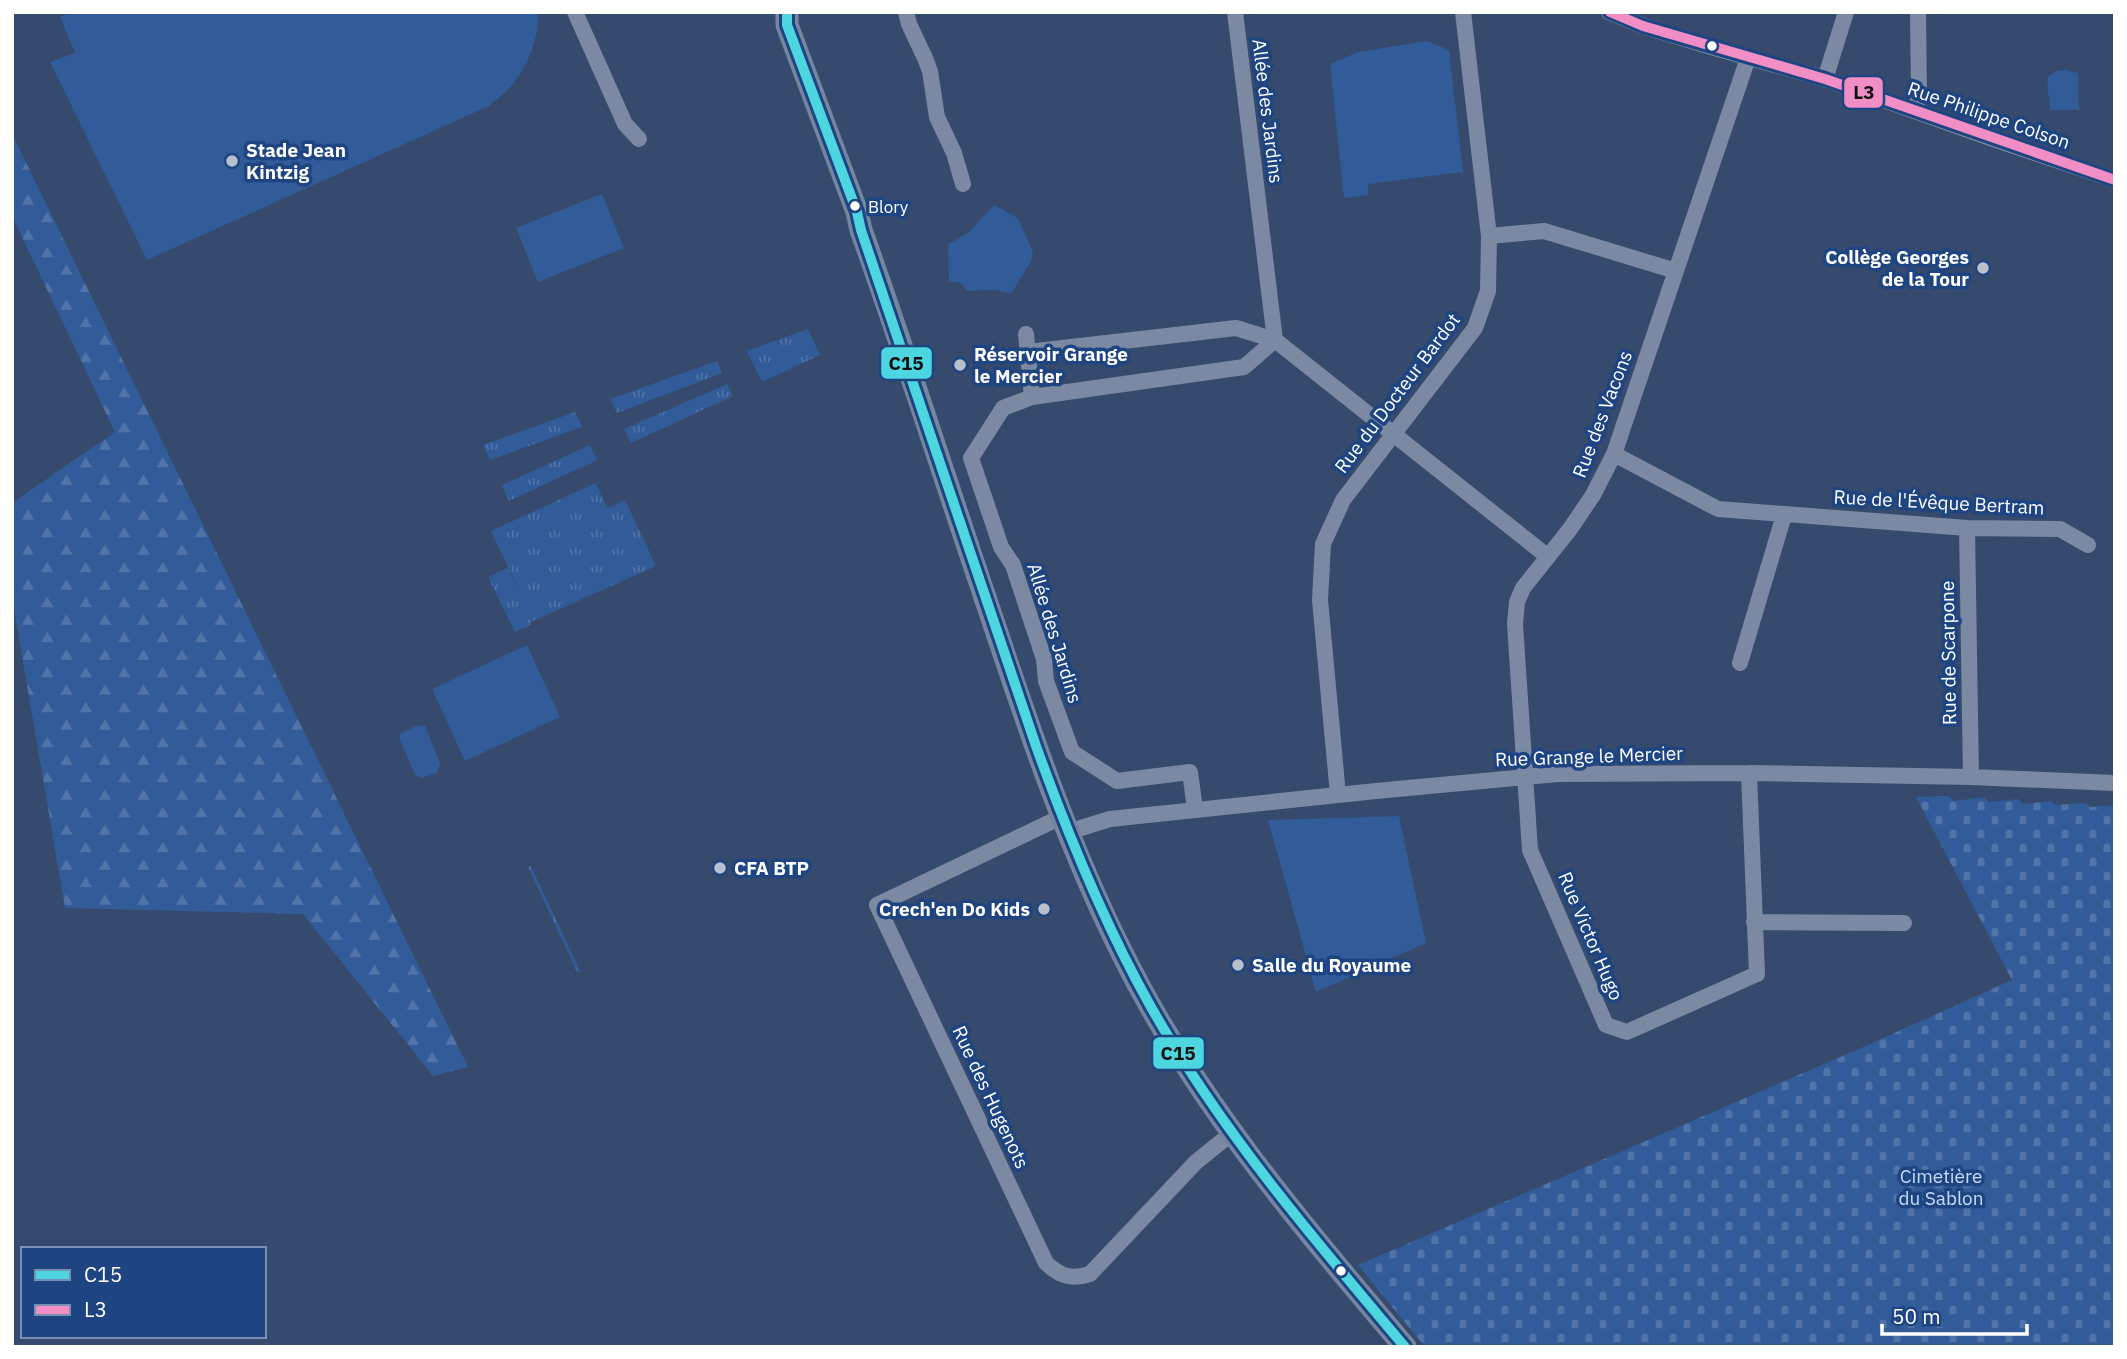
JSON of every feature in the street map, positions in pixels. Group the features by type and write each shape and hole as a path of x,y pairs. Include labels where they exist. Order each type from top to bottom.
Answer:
{"street":[{"path":"575,12 625,124 639,139"},
{"path":"787,12 787,25 857,212 1035,750 1122,955 1165,1031 1232,1133 1304,1227 1405,1347"},
{"path":"906,12 930,71 937,117 954,153 963,184"},
{"name":"Allée des Jardins","path":"1195,809 1190,772 1117,780 1072,752 1046,681 1044,659 1013,565 1001,547 971,458 1003,408 1032,397 1244,367 1275,340 1235,12"},
{"name":"Rue du Docteur Bardot","path":"1338,795 1320,600 1323,544 1343,500 1475,328 1488,291 1489,236 1464,12"},
{"name":"Rue Philippe Colson","path":"1609,12 1643,26 1825,79 2115,180"},
{"path":"1825,79 1846,12"},
{"path":"1914,111 1919,97 1918,12"},
{"name":"Rue des Vacons","path":"1525,776 1515,624 1517,603 1523,588 1593,495 1614,454 1748,58"},
{"path":"1489,236 1544,231 1676,271"},
{"path":"1028,352 1236,328 1275,340 1547,556"},
{"path":"1026,334 1032,397"},
{"name":"Rue de l'Évêque Bertram","path":"1614,454 1718,509 1967,528 2060,529 2088,544"},
{"path":"1740,663 1784,515"},
{"name":"Rue de Scarpone","path":"1967,528 1971,777"},
{"name":"Rue Grange le Mercier","path":"877,905 1065,825 1195,809 1525,776 1615,772 1749,773 2115,783"},
{"name":"Rue Victor Hugo","path":"1525,776 1530,850 1606,1025 1627,1032 1757,974 1749,773"},
{"name":"Rue des Hugenots","path":"877,905 1046,1263 1062,1276 1080,1278 1090,1274 1196,1162 1232,1133"},
{"path":"1755,922 1903,923"}],"green space":[{"name":"Stade Jean Kintzig","path":"71,12 538,12 538,21 535,40 524,68 511,87 489,106 147,260 50,62 75,53 60,17"},
{"path":"1427,41 1449,50 1463,172 1368,184 1368,195 1344,198 1330,64 1358,52"},
{"path":"2056,71 2078,73 2079,110 2050,110 2048,77"},
{"path":"12,134 468,1067 433,1076 303,914 65,908 12,597 12,503 115,432 12,216"},
{"path":"602,194 624,248 538,282 516,228"},
{"path":"994,205 1018,218 1033,252 1031,261 1012,293 992,290 967,291 959,282 949,282 948,244 968,233"},
{"path":"808,329 820,355 762,382 747,351"},
{"path":"717,361 722,373 617,413 610,399"},
{"path":"727,384 733,396 631,443 624,429"},
{"path":"575,412 582,427 490,460 483,445"},
{"path":"590,445 597,460 509,501 502,485"},
{"path":"613,475 596,484 607,508 625,500 656,566 533,621 531,625 515,632 488,577 507,568 520,593 491,531"},
{"path":"527,645 560,717 465,761 432,689"},
{"path":"417,725 425,726 440,763 437,773 421,778 415,775 400,740 400,734"},
{"name":"Cimetière du Sablon","path":"1948,796 1954,801 1984,797 1989,802 2018,799 2024,804 2051,801 2056,805 2115,805 2115,1347 1425,1347 1358,1265 2012,980 1916,797"},
{"path":"1399,816 1426,943 1316,992 1268,820"},
{"path":"531,866 580,971 577,972 528,867"}],"transit line":[{"name":"C15","path":"787,12 787,25 857,212 1036,746 1102,911 1151,1007 1207,1097 1270,1183 1405,1347"},
{"name":"L3","path":"1610,12 1643,26 1825,79 2115,180"}],"place":[{"name":"Stade Jean Kintzig","path":"232,161"},
{"name":"Blory","path":"855,206"},
{"name":"Collège Georges de la Tour","path":"1983,268"},
{"name":"Réservoir Grange le Mercier","path":"960,365"},
{"name":"CFA BTP","path":"720,868"},
{"name":"Crech'en Do Kids","path":"1044,909"},
{"name":"Salle du Royaume","path":"1238,965"}]}
